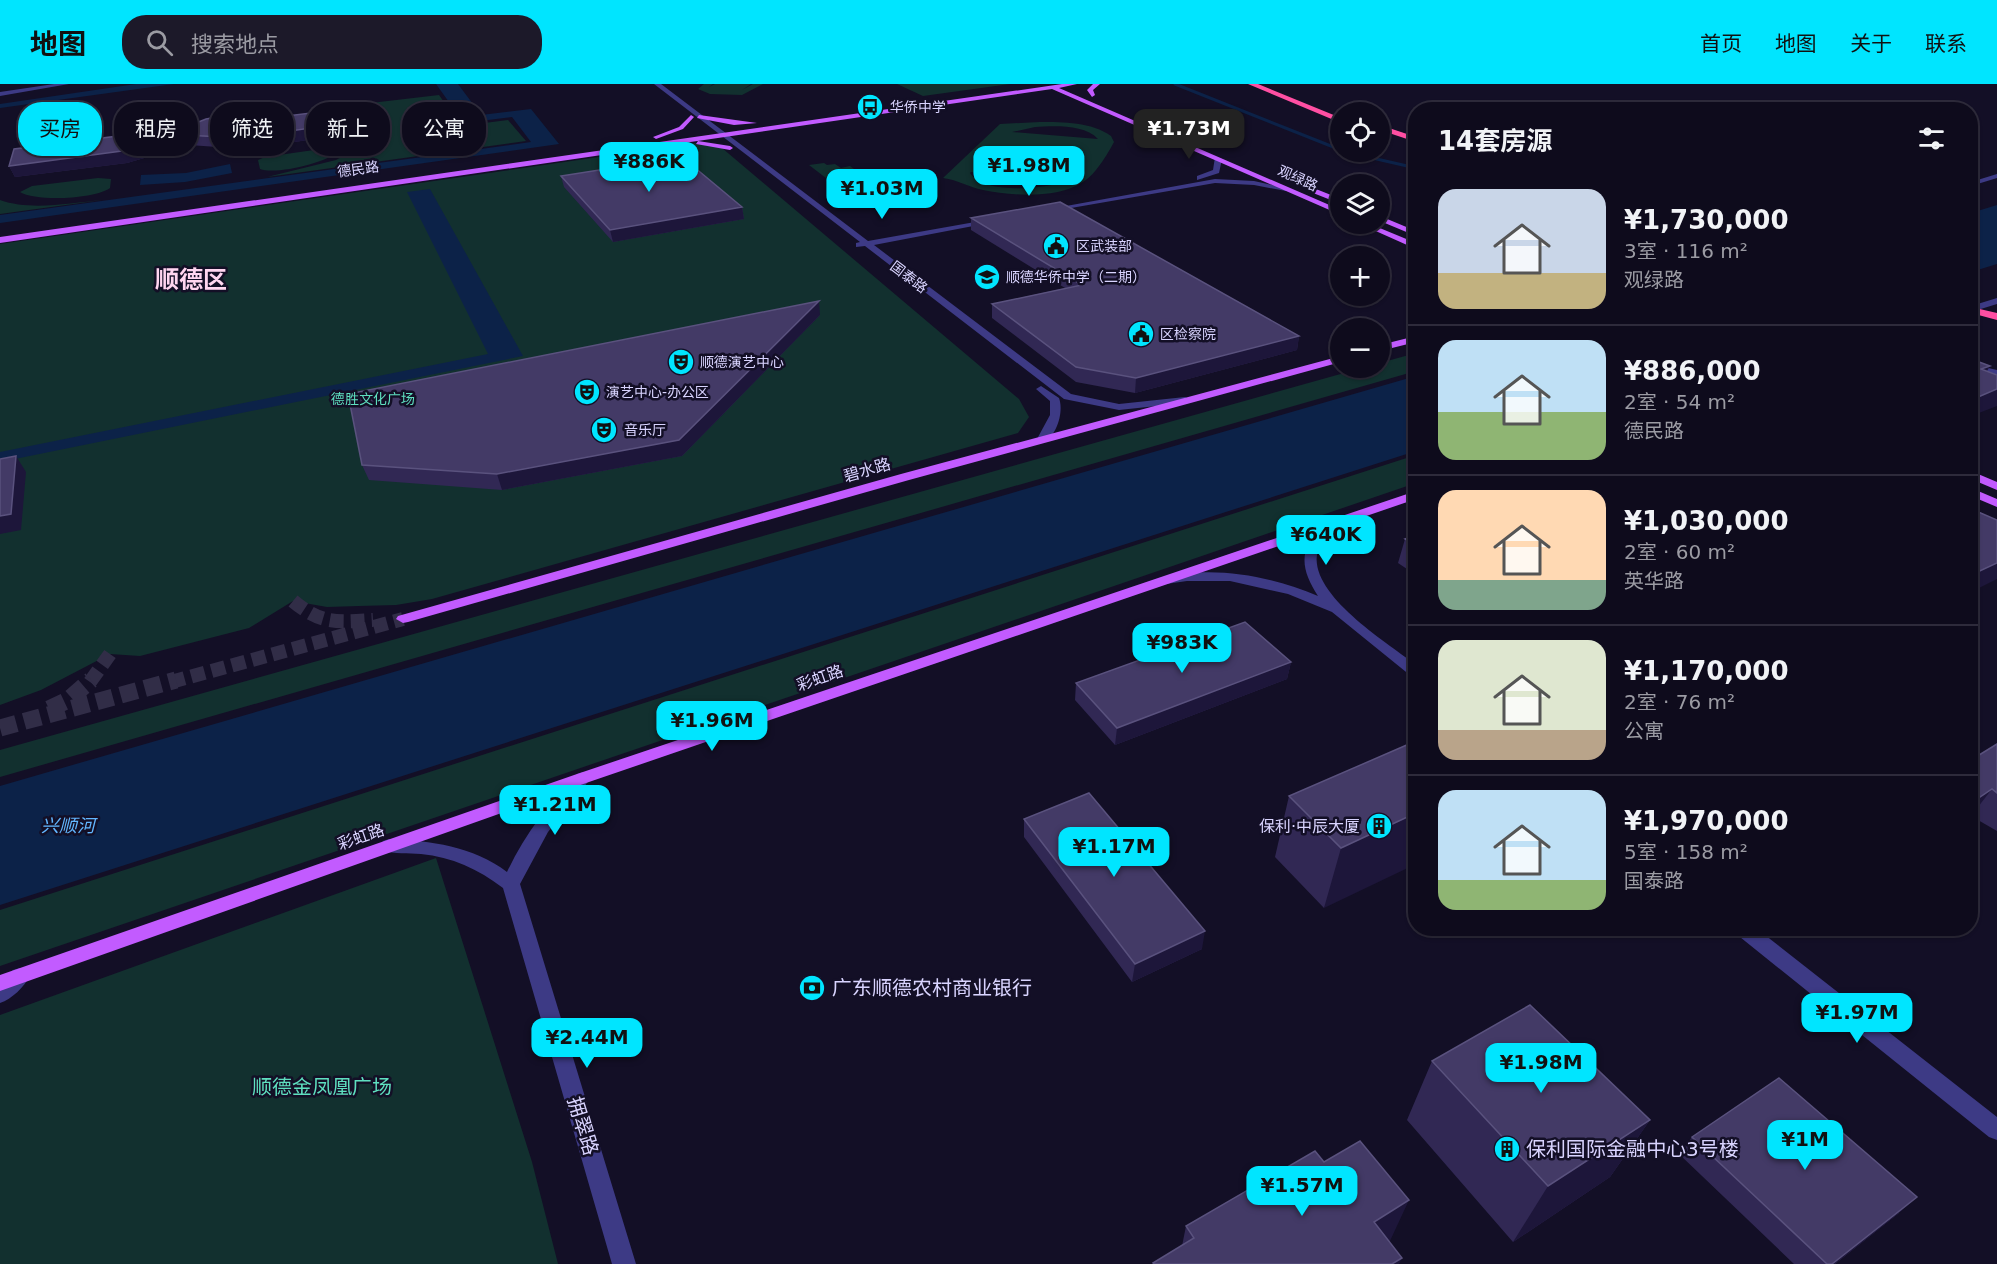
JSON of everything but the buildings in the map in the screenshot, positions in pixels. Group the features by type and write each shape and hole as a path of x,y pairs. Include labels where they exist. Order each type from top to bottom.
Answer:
{"highway":[{"path":"1252,84 1330,116"},
{"path":"1272,84 1330,108"},
{"path":"1390,132 1408,138"},
{"path":"1390,140 1408,146"},
{"path":"1978,299 1997,303"},
{"path":"1978,311 1997,316"}],"main road":[{"path":"0,240 662,143 1040,84"},
{"path":"1013,88 1070,84 1102,99"},
{"path":"1092,95 1090,90 1097,84"},
{"name":"观绿路","path":"1049,86 1330,208"},
{"path":"1013,88 1076,97"},
{"path":"652,139 681,128 695,117 734,123 770,125"},
{"path":"662,143 701,143 735,147 747,137 770,125"},
{"name":"德民路","path":"0,232 652,139 715,133"},
{"name":"观绿路","path":"1298,183 1330,197"},
{"path":"1390,223 1408,231"},
{"path":"1388,234 1408,243"},
{"path":"1390,346 1408,341"},
{"name":"碧水路","path":"403,618 1043,439 1330,362"},
{"path":"1978,478 1997,486"},
{"path":"1978,495 1997,503"},
{"name":"彩虹路","path":"0,983 583,778 1408,498"}],"street":[{"path":"0,92 40,84"},
{"path":"0,92 66,84"},
{"name":"国泰路","path":"651,84 846,228 864,246 886,260 1068,397 1119,407 1185,400"},
{"name":"国泰路","path":"657,84 695,117"},
{"name":"国泰路","path":"735,147 852,245 864,246"},
{"path":"1218,159 1216,171 1204,177 1039,210 1215,181 1240,182 1286,189"},
{"path":"1978,182 1997,176"},
{"path":"864,246 999,218"},
{"path":"846,228 872,232 919,233"},
{"path":"886,260 887,252 891,247 919,233"},
{"path":"1978,307 1997,303"},
{"path":"1978,369 1997,373"},
{"path":"1036,386 1055,400 1056,415 1043,439"},
{"path":"1340,520 1318,537 1312,548 1311,573 1316,586 1339,612 1408,667"},
{"path":"1152,583 1198,577 1248,580 1296,592 1339,612"},
{"path":"388,846 418,846 471,858 512,884 532,838 547,817 583,778"},
{"name":"拥翠路","path":"512,884 624,1264"},
{"path":"1752,936 1997,1130"},
{"path":"0,995 20,976"}],"green space":[{"path":"704,84 713,84 709,87 715,84 751,84 742,90 753,84 763,84 742,95 710,94 698,89"},
{"path":"897,84 1010,84 923,96"},
{"path":"439,95 444,102 402,102 402,156 418,156 267,177 336,160 343,156 390,156 390,102 379,102"},
{"path":"508,120 526,141 486,147 486,123"},
{"path":"1058,122 1077,124 1103,131 1111,136 1114,142 1087,179 1072,187 1048,194 1007,194 983,190 943,178 1000,124","holes":["1035,127 1077,128 1098,139 1012,132","971,172 1064,181 1029,188 1000,187 977,180"]},
{"name":"德胜文化广场","path":"695,143 722,148 1019,399 1029,417 1018,433 432,599 396,605 327,607 293,601 249,628 140,656 110,654 41,690 0,705 0,244"},
{"path":"306,151 306,156 331,156 301,167 277,170 260,169 258,160 272,156 294,156 294,153"},
{"path":"835,164 841,168 850,166 862,175 853,176 856,178 848,180 850,182 835,185 809,165"},
{"path":"98,178 111,179 110,188 92,195 52,198 20,192 32,186"},
{"path":"0,200 37,206 102,200 0,214"},
{"path":"1408,355 1408,373 0,777 0,750 1330,377 1390,378 1390,360"},
{"path":"1408,458 1408,486 0,966 0,910"},
{"name":"顺德金凤凰广场","path":"436,858 532,1162 558,1264 0,1264 0,1015"}],"water":[{"path":"136,84 174,84 44,102 18,102 18,106 0,108 0,104"},
{"path":"436,84 458,84 471,102 449,102"},
{"path":"531,109 559,144 486,154 486,148 531,142 512,117 486,120 486,114"},
{"path":"429,156 474,156 0,223 0,215"},
{"path":"230,164 232,173 185,182 140,185 141,175 186,173"},
{"path":"430,189 523,356 0,462 0,452 488,354 407,192"},
{"path":"1997,205 1997,264 1978,270 1978,211"},
{"name":"兴顺河","path":"1408,378 1408,454 0,905 0,786"}],"waterway":[{"path":"1175,84 1330,146"},
{"path":"1390,162 1408,166"}],"tunnel":[{"path":"293,601 303,609 330,620 373,620"},
{"path":"171,682 403,619"},
{"path":"90,682 110,654"},
{"path":"49,709 68,700 91,680"},
{"path":"0,728 176,680"}],"place":[{"name":"华侨中学","path":"870,107"},
{"name":"区武装部","path":"1056,246"},
{"name":"顺德华侨中学（二期）","path":"987,277"},
{"name":"区检察院","path":"1141,334"},
{"name":"顺德演艺中心","path":"681,362"},
{"name":"演艺中心-办公区","path":"587,392"},
{"name":"音乐厅","path":"604,430"},
{"name":"保利·中辰大厦","path":"1379,826"},
{"name":"广东顺德农村商业银行","path":"812,988"},
{"name":"保利国际金融中心3号楼","path":"1507,1149"}],"district":[{"name":"顺德区","path":"191,280"}]}
